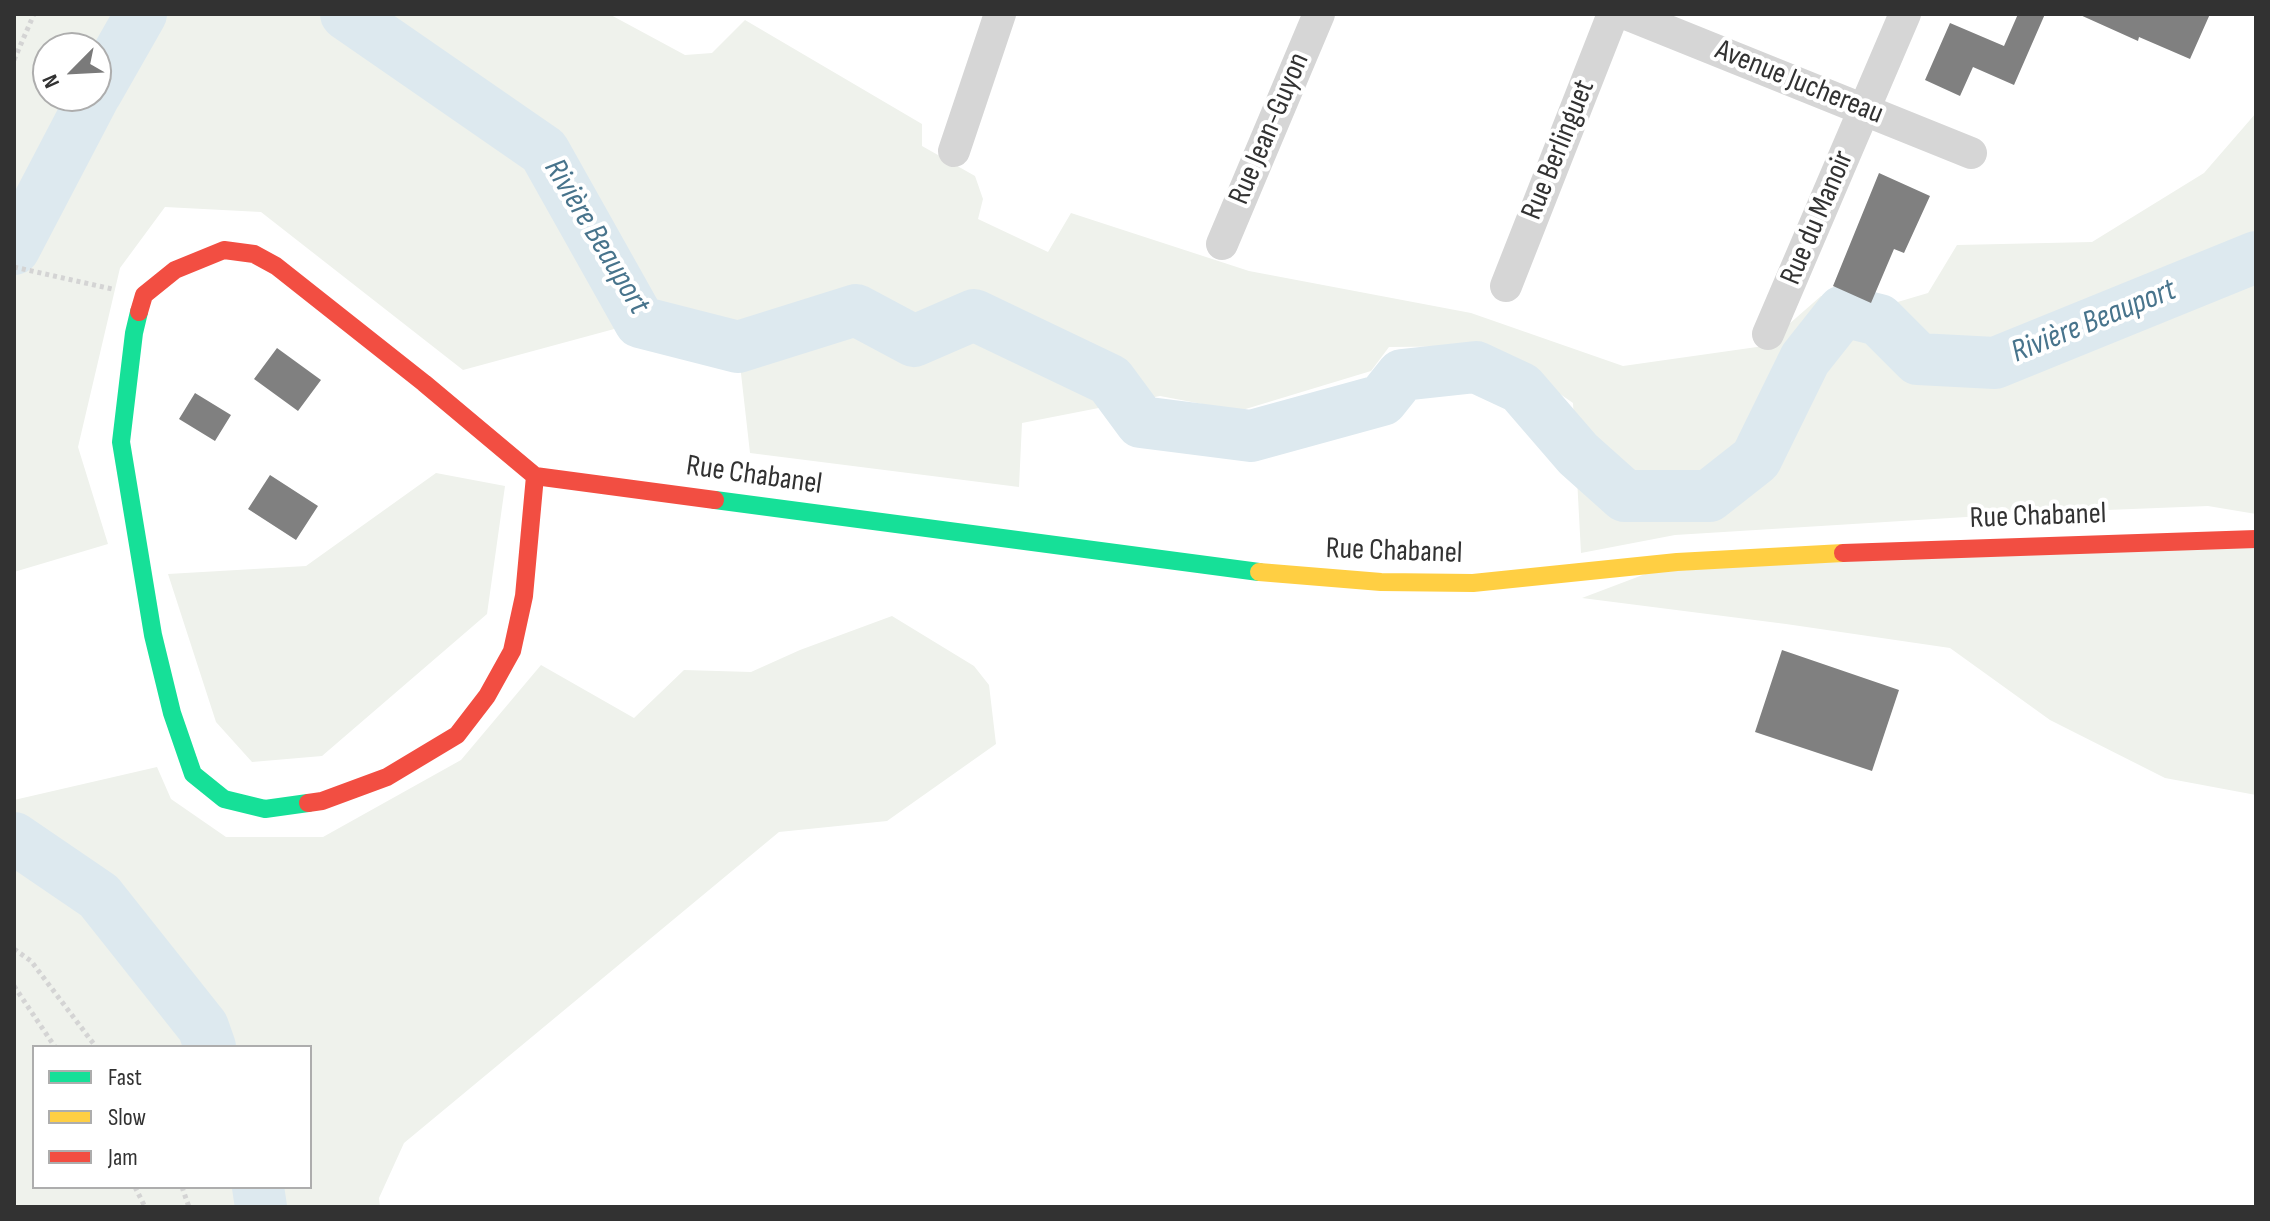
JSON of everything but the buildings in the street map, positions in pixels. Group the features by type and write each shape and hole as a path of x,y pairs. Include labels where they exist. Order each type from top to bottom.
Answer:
{"street":[{"path":"954,151 1000,14"},
{"name":"Rue Jean-Guyon","path":"1222,244 1319,14"},
{"name":"Rue Berlinguet","path":"1506,286 1613,14"},
{"name":"Avenue Juchereau","path":"1626,14 1971,153"},
{"name":"Rue du Manoir","path":"1768,334 1905,14"},
{"path":"224,250 254,254 301,285 535,476 524,596 512,651 487,696 457,735 387,777 322,801 265,809 224,799 193,774 172,713 153,635 121,442 134,333 144,295 175,270 224,250"},
{"name":"Rue Chabanel","path":"535,476 1292,576 1381,582 1473,583 1677,562 1846,553 2256,539"}],"path":[{"path":"14,60 34,14"},
{"path":"14,267 35,274 144,295"},
{"path":"14,949 31,961 94,1045"},
{"path":"14,986 54,1045"},
{"path":"136,1189 145,1207"}],"shaded area":[{"path":"14,14 609,14 685,55 712,53 745,20 922,124 922,146 975,176 983,199 978,219 1048,252 1071,213 1249,271 1471,313 1623,366 1764,346 1821,296 1874,309 1928,293 1957,245 2092,242 2204,173 2256,113 2256,514 2208,506 2031,513 1675,535 1581,553 1573,403 1491,346 1389,347 1371,371 1239,411 1160,396 1022,423 1019,487 750,453 738,347 640,322 463,370 261,212 165,207 120,268 78,447 108,544 14,572"},
{"path":"436,473 505,486 487,614 322,756 252,762 216,722 168,574 306,566"},
{"path":"2256,546 2256,795 2165,778 2050,720 1950,648 1582,598 1677,562"},
{"path":"892,616 974,666 989,685 996,744 887,821 779,832 404,1143 379,1198 380,1207 14,1207 14,800 157,767 171,799 226,837 323,837 461,760 541,665 634,718 684,670 751,672"}],"waterway":[{"name":"Rivière Beauport","path":"112,65 141,14"},
{"name":"Rivière Beauport","path":"346,14 544,151 640,322 738,347 856,310 914,341 974,315 1110,380 1141,422 1251,436 1382,400 1402,375 1476,367 1521,388 1578,454 1625,496 1709,496 1756,459 1805,359 1843,311 1879,320 1918,359 1995,363 2256,257"},
{"name":"Rivière Beauport","path":"14,249 86,112"},
{"name":"Rivière Beauport","path":"14,838 99,896 203,1027 209,1045"},
{"name":"Rivière Beauport","path":"258,1189 261,1207"}],"traffic: fast":[{"path":"139,312 121,442 153,635 172,713 193,774 224,799 265,809 308,803"},
{"path":"715,500 1259,572"}],"traffic: slow":[{"path":"1259,572 1381,582 1473,583 1677,562 1843,553"}],"traffic: jam":[{"path":"139,312 144,295 175,270 224,250 254,254 276,266 535,476 715,500"},
{"path":"308,803 322,801 387,777 457,735 487,696 512,651 524,596 535,476"},
{"path":"1843,553 2256,539"}]}
